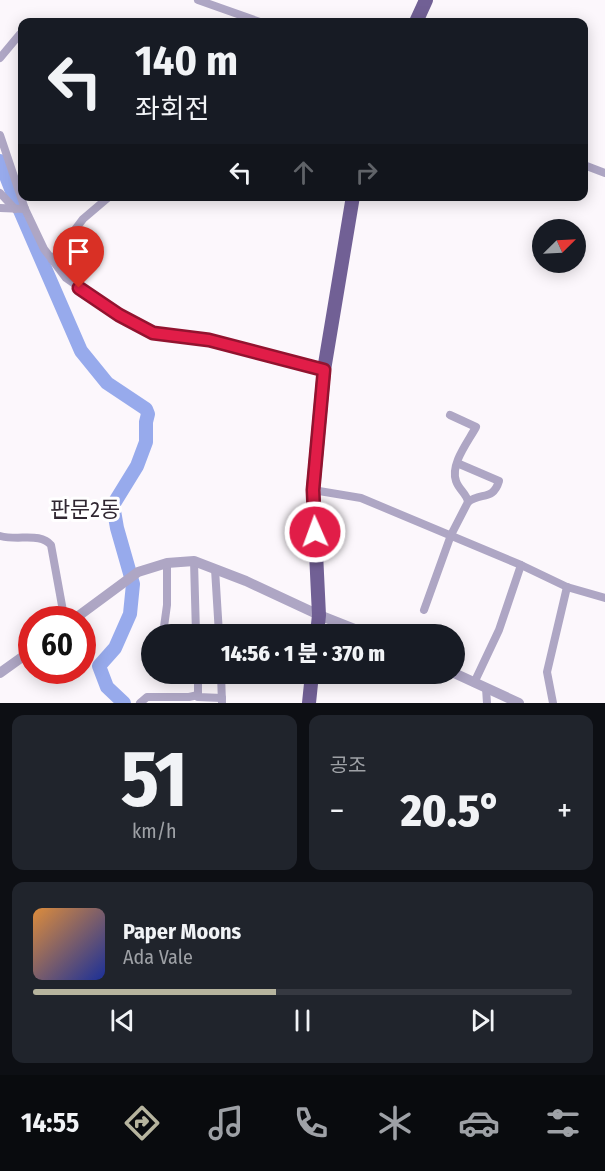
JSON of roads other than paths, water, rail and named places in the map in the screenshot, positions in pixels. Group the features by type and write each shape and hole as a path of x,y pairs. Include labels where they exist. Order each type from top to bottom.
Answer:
{"main road":[{"path":"418,18 426,0"},
{"path":"318,624 313,490 324,370 352,201"},
{"path":"309,703 311,684"}],"street":[{"path":"198,0 249,18"},
{"path":"0,58 18,36"},
{"path":"0,135 18,198"},
{"path":"588,167 605,173"},
{"path":"0,193 21,209"},
{"path":"19,201 21,209 45,249 66,278 119,315 153,333 209,340 324,370"},
{"path":"52,260 83,219 104,201"},
{"path":"0,208 21,209"},
{"path":"450,415 476,427 457,463 454,476 459,489 467,496 468,502"},
{"path":"424,610 451,535 468,502 473,498 494,492 499,481 457,463"},
{"path":"313,490 361,498 521,565 567,587 605,598"},
{"path":"0,537 17,540 40,537 47,540 51,545 62,606"},
{"path":"90,606 133,575 167,563 194,561 246,581 342,624"},
{"path":"194,561 196,624"},
{"path":"164,624 167,605 167,563"},
{"path":"474,683 499,630 521,565"},
{"path":"216,569 219,624"},
{"path":"553,703 547,672 567,587"},
{"path":"0,673 18,660"},
{"path":"465,679 519,703"},
{"path":"198,684 198,695"},
{"path":"140,703 147,697 198,695 198,697 222,700 221,684"},
{"path":"486,688 487,703"}],"waterway":[{"path":"0,161 81,351 107,383 146,409 148,414 146,442 137,466 113,505 133,584 130,614 115,648 99,666 107,687 124,703"}],"district":[{"name":"판문2동","path":"85,509"}]}
